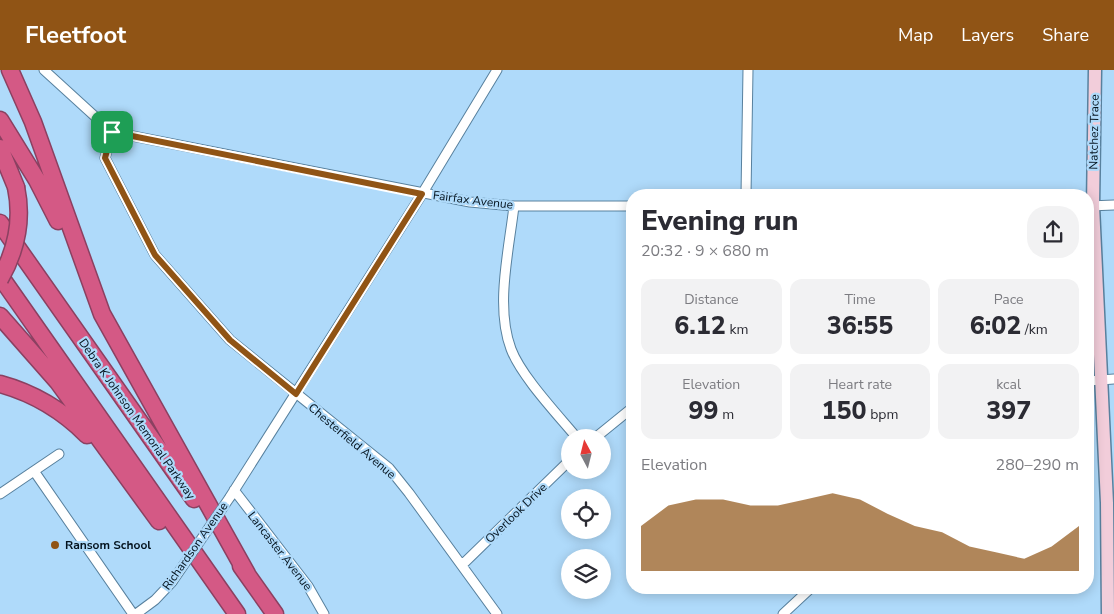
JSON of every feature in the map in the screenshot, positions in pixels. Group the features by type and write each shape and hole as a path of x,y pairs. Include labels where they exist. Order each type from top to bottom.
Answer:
{"highway":[{"path":"10,70 33,122 93,295"},
{"path":"0,120 37,180 129,364 247,574"},
{"path":"0,148 16,187 19,203 16,239 12,255 0,277 237,614"},
{"name":"Debra K Johnson Memorial Parkway","path":"0,223 275,614"},
{"path":"0,316 58,382 117,465 229,614"},
{"path":"0,384 23,390 72,420 117,465"}],"main road":[{"name":"Natchez Trace","path":"1091,189 1095,70"},
{"name":"Natchez Trace","path":"1094,244 1108,379 1111,578 1108,614"}],"street":[{"path":"44,70 112,132"},
{"name":"Richardson Avenue","path":"135,614 155,600 172,582 232,493 422,194 497,70"},
{"path":"746,189 748,70"},
{"name":"Fairfax Avenue","path":"112,132 470,202 514,206 626,206"},
{"name":"Chesterfield Avenue","path":"112,132 105,158 155,255 230,340 389,468 497,614"},
{"path":"1094,206 1114,205"},
{"path":"514,206 503,314 511,350 536,388 570,429"},
{"path":"1094,380 1108,379"},
{"path":"606,429 626,413"},
{"path":"0,494 59,454"},
{"name":"Overlook Drive","path":"462,565 561,469"},
{"path":"34,471 135,614"},
{"name":"Lancaster Avenue","path":"232,493 308,586 324,614"},
{"path":"783,614 805,594"}],"place":[{"name":"Ransom School","path":"55,545"}],"route":[{"path":"112,132 422,194 296,394 230,340 155,255 105,158 112,132"}]}
